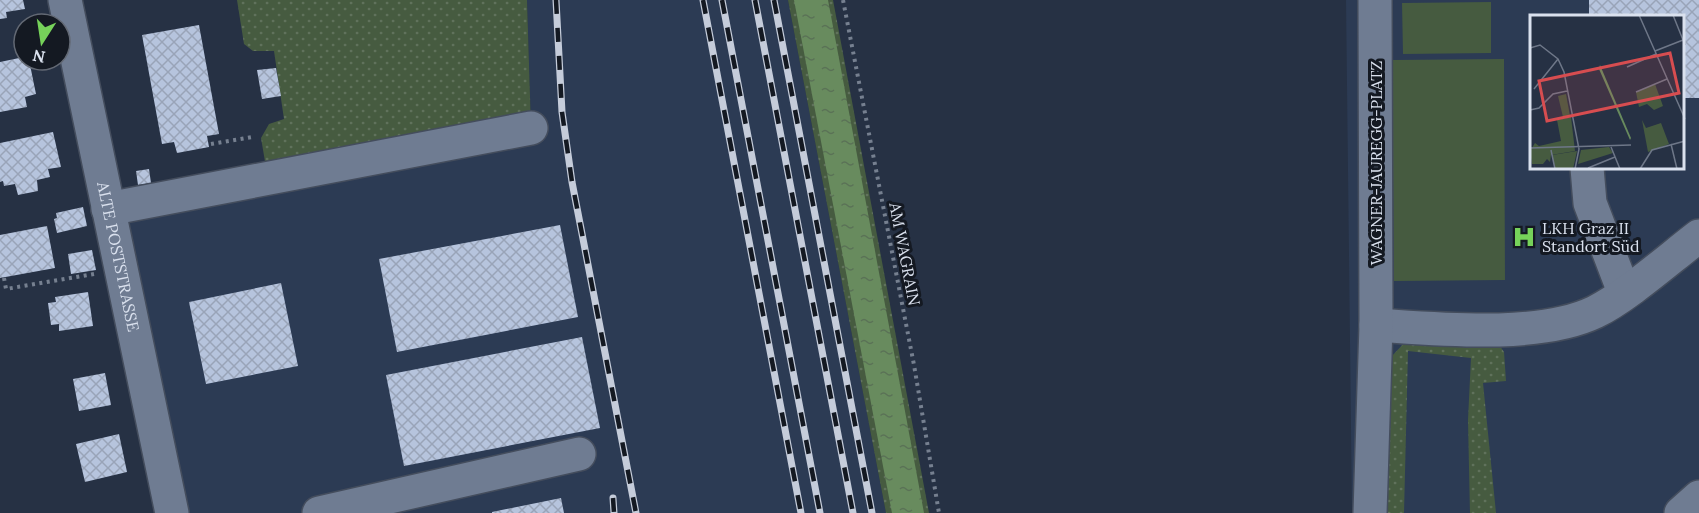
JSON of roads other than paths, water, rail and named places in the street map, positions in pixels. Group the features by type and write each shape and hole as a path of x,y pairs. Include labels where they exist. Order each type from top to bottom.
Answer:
{"street":[{"name":"ALTE POSTSTRASSE","path":"65,0 172,513"},
{"name":"WAGNER-JAUREGG-PLATZ","path":"1370,513 1376,325 1375,0"},
{"path":"108,209 531,128"},
{"path":"1587,170 1590,203 1624,292"},
{"path":"1376,325 1536,328 1558,325 1596,312 1699,236"},
{"path":"319,513 579,454"},
{"path":"1681,513 1699,497"}],"water":[{"path":"794,0 828,0 924,513 892,513"}],"railway":[{"path":"556,0 562,112 572,182 636,513"},
{"path":"703,0 801,513"},
{"path":"722,0 820,513"},
{"path":"755,0 853,513"},
{"path":"774,0 872,513"},
{"path":"613,498 614,513"}],"place":[{"name":"LKH Graz II Standort Süd","path":"1524,237"}]}
